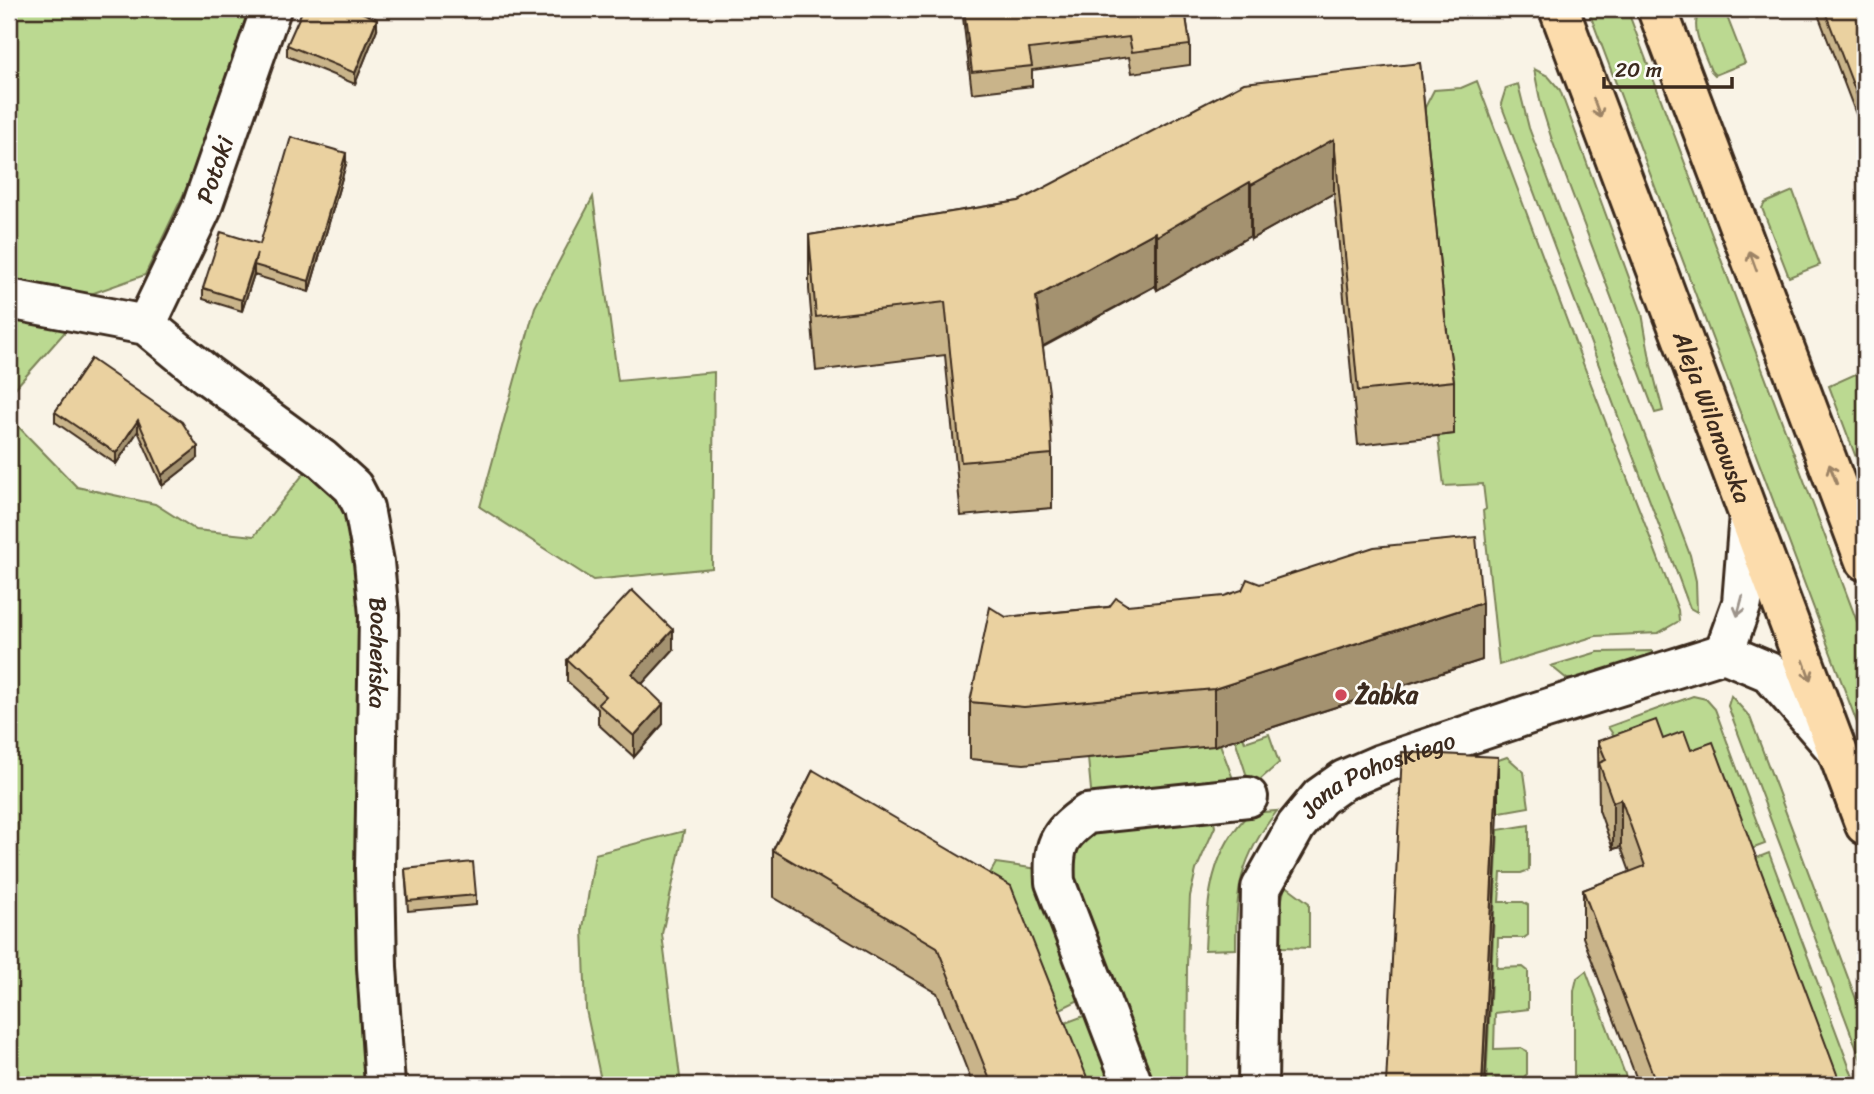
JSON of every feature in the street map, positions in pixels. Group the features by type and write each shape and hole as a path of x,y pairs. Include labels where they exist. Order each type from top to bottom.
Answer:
{"main road":[{"name":"Aleja Wilanowska","path":"1559,9 1865,825"},
{"path":"1657,9 1862,539"}],"street":[{"name":"Potoki","path":"146,325 201,210 271,9"},
{"path":"9,299 146,325"},
{"name":"Bocheńska","path":"146,325 207,375 322,459 352,487 364,508 380,615 375,870 377,967 385,1085"},
{"path":"1749,514 1742,603 1724,653 1769,672 1837,751"},
{"name":"Jana Pohoskiego","path":"1258,1085 1261,888 1296,826 1321,797 1344,780 1381,764 1724,653"},
{"path":"1133,1085 1055,882 1053,856 1069,827 1087,814 1248,797"}],"green space":[{"path":"9,9 249,9 196,168 145,275 88,295 9,282"},
{"path":"1588,9 1627,9 1865,643 1865,744"},
{"path":"1701,9 1724,9 1745,63 1715,75 1711,71 1697,31 1697,16"},
{"path":"1534,69 1548,76 1560,90 1642,313 1663,411 1655,413 1552,140"},
{"path":"1477,81 1678,610 1679,621 1658,633 1596,636 1499,665 1483,511 1486,509 1483,484 1444,486 1438,436 1454,434 1420,117 1434,90 1461,88"},
{"path":"1518,84 1529,128 1690,555 1696,581 1697,612 1690,608 1501,104 1506,88"},
{"path":"1793,191 1820,265 1789,277 1762,208 1765,203"},
{"path":"593,197 618,381 714,372 712,568 593,580 480,507 535,307"},
{"path":"9,318 72,324 9,395"},
{"path":"1860,372 1865,385 1865,475 1829,386"},
{"path":"9,417 77,487 155,504 196,530 254,536 310,466 346,497 369,586 368,1085 9,1085"},
{"path":"1653,651 1653,654 1579,679 1567,679 1551,666 1598,652"},
{"path":"1693,696 1706,699 1715,709 1765,844 1743,852 1628,756 1608,727"},
{"path":"1731,696 1750,717 1865,1023 1865,1071 1728,706"},
{"path":"1269,734 1279,763 1256,783 1249,783 1235,739 1243,736 1245,742"},
{"path":"1220,744 1236,787 1092,801 1088,758"},
{"path":"1507,757 1524,772 1529,807 1495,813 1400,795"},
{"path":"1277,811 1264,828 1247,860 1242,876 1237,909 1236,949 1205,950 1210,894 1219,859 1227,843 1250,813"},
{"path":"1213,816 1215,827 1196,870 1190,896 1186,1085 1146,1085 1068,884 1069,851 1084,832"},
{"path":"1529,825 1529,870 1521,873 1501,873 1499,902 1523,902 1528,905 1528,935 1524,938 1498,938 1497,968 1523,967 1528,971 1528,1009 1495,1013 1494,1049 1521,1048 1527,1051 1527,1074 1524,1077 1493,1079 1492,1085 1486,1085 1498,830"},
{"path":"684,831 662,934 681,1085 602,1085 586,1010 583,928 595,854"},
{"path":"1769,853 1856,1085 1831,1085 1746,862"},
{"path":"996,863 1038,869 1081,999 1044,1017 970,909"},
{"path":"1285,885 1309,903 1309,948 1282,947 1279,944 1279,913"},
{"path":"1586,971 1629,1085 1574,1085 1574,991 1577,978"},
{"path":"1089,1014 1116,1085 1072,1085 1049,1029"}],"building":[{"path":"303,9 353,9 377,19 355,73 287,45"},
{"path":"964,9 1185,9 1190,45 1132,52 1129,37 1029,49 1032,66 972,72"},
{"path":"1824,9 1865,9 1865,116"},
{"path":"1420,63 1445,317 1454,381 1358,391 1334,139 1251,185 1250,182 1157,236 1155,232 1036,297 1049,392 1052,454 961,462 945,302 816,317 809,235 1019,201 1244,83"},
{"path":"291,137 346,153 309,281 254,265 257,253 242,300 203,288 221,232 260,244"},
{"path":"91,359 182,422 198,447 162,475 138,420 116,453 55,412"},
{"path":"1476,537 1482,603 1214,689 1024,707 970,702 990,607 1006,617 1109,607 1116,598 1127,605 1224,596 1242,590 1247,579 1260,584 1374,547"},
{"path":"632,590 673,630 632,674 663,704 634,736 598,704 606,696 567,660"},
{"path":"1656,720 1663,739 1684,731 1691,750 1713,742 1841,1085 1657,1085 1583,890 1645,866 1621,799 1613,802 1599,763 1606,760 1598,741"},
{"path":"1402,752 1498,757 1482,1085 1386,1085"},
{"path":"813,770 1011,886 1090,1085 992,1085 937,947 773,850"},
{"path":"473,862 476,895 408,901 405,869"}],"place":[{"name":"Żabka","path":"1341,695"}]}
